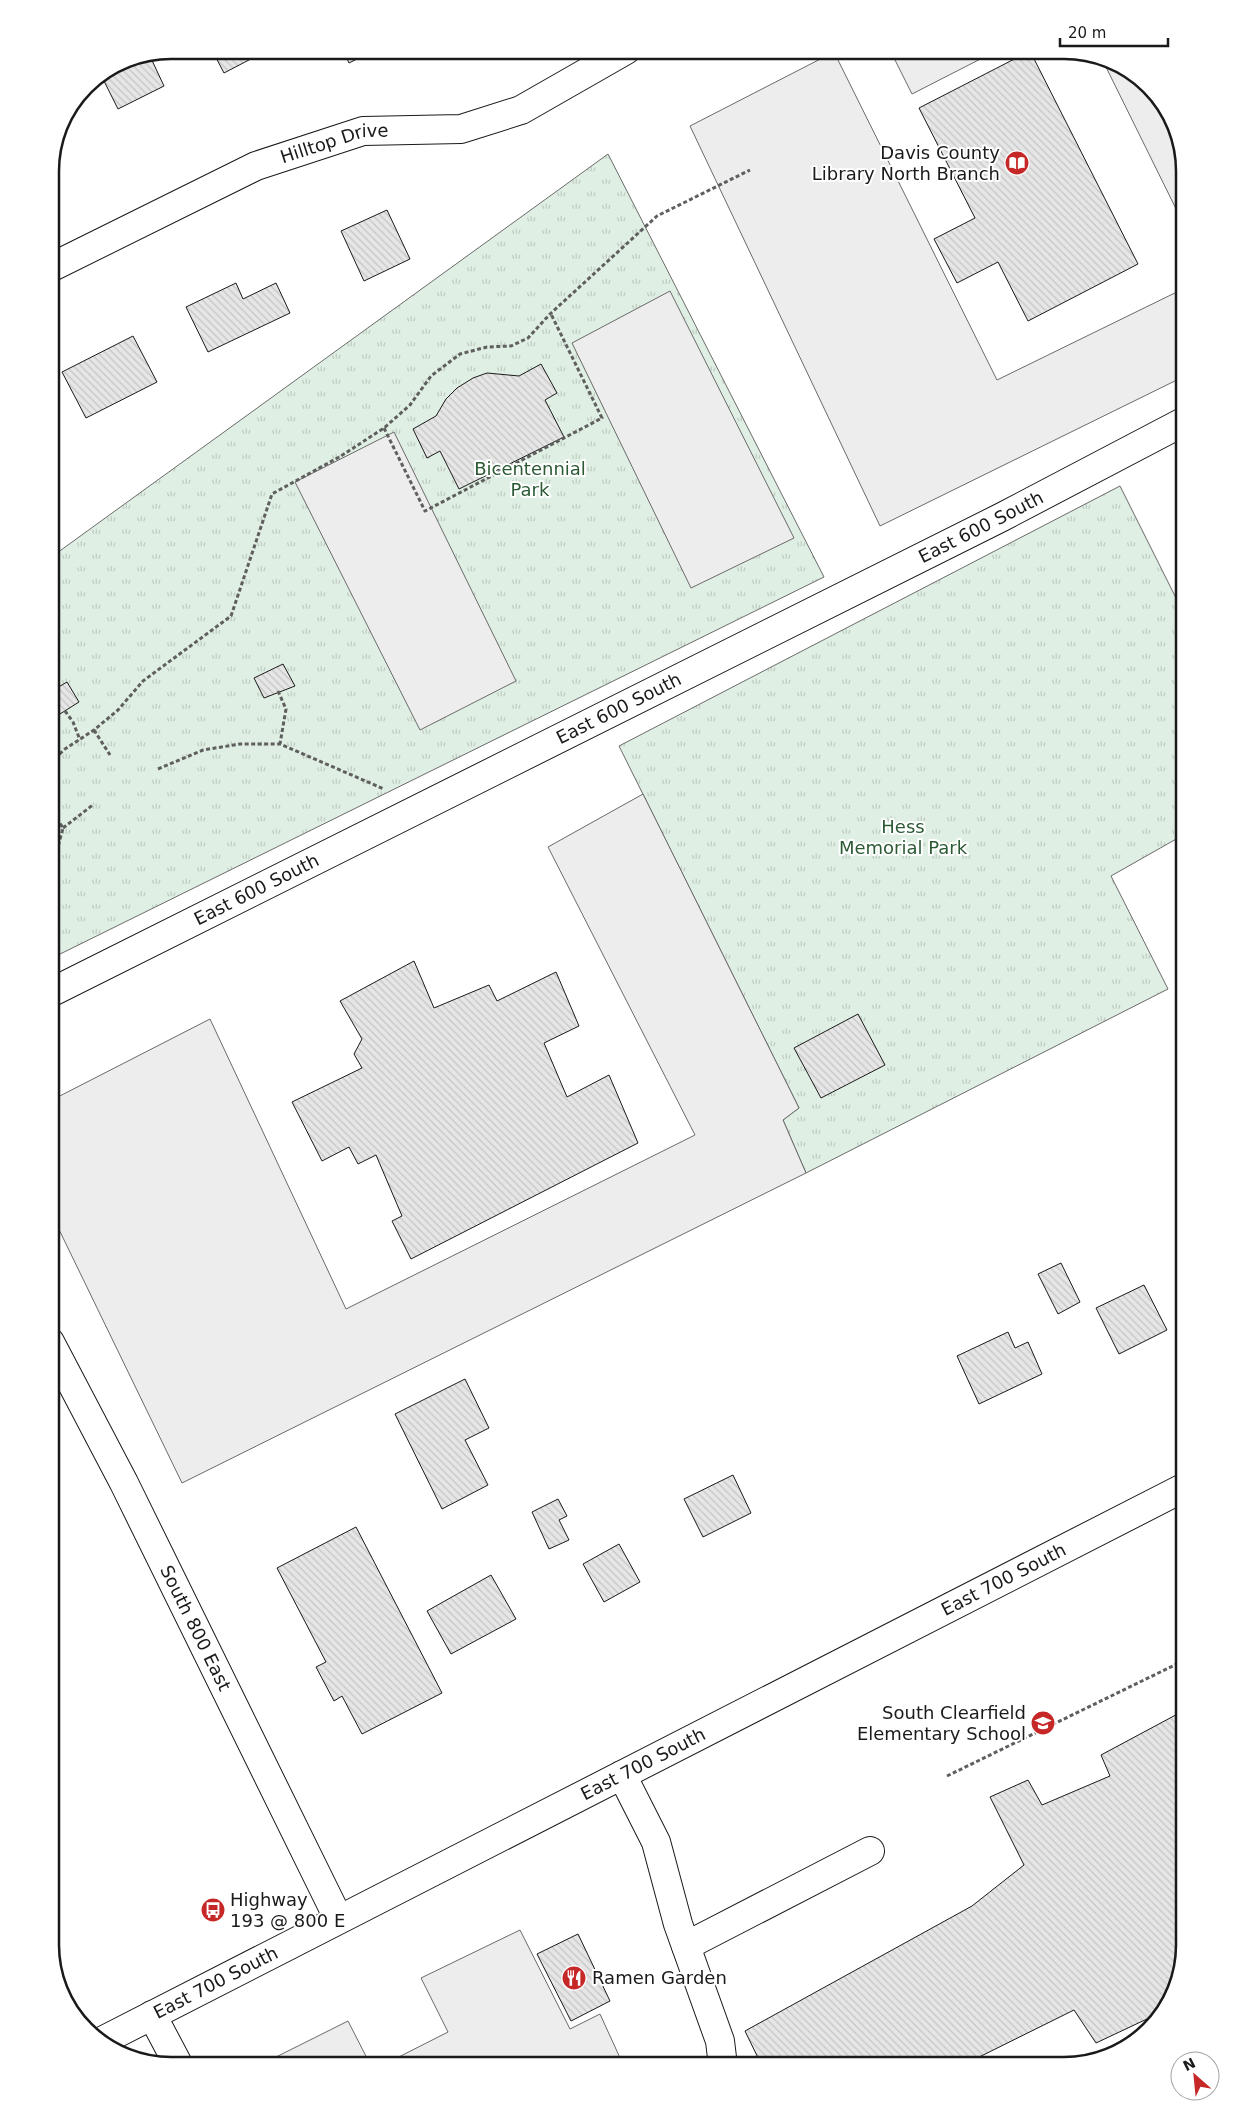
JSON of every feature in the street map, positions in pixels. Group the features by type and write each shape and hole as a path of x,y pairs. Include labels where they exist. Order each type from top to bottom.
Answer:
{"street":[{"name":"Hilltop Drive","path":"59,264 256,166 363,131 461,129 521,110 610,59"},
{"name":"East 600 South","path":"59,988 1002,517 1176,426"},
{"name":"South 800 East","path":"59,1359 124,1483 338,1918"},
{"name":"East 700 South","path":"108,2038 338,1918 1176,1492"},
{"path":"622,1775 656,1842 686,1946 720,2041 722,2057"},
{"path":"686,1946 870,1851"},
{"path":"152,2015 174,2057"}],"path":[{"path":"59,755 118,710 143,681 231,616 272,494 384,428 410,405 431,376 460,354 487,346 511,346 528,338 550,314 657,216 750,170"},
{"path":"384,428 425,511 602,418 550,314"},
{"path":"278,691 286,709 280,744"},
{"path":"65,711 73,722 80,740"},
{"path":"94,730 110,755"},
{"path":"158,769 204,750 240,744 280,744 384,788 399,818"},
{"path":"59,843 63,828 94,804"},
{"path":"59,822 63,828"},
{"path":"947,1776 1176,1664"}],"green space":[{"name":"Bicentennial Park","path":"608,154 824,577 59,955 59,551"},
{"name":"Hess Memorial Park","path":"1120,486 1176,598 1176,839 1111,876 1168,989 806,1173 783,1120 799,1108 619,746"}],"shaded area":[{"path":"820,59 837,59 997,380 1176,292 1176,380 880,526 690,126"},
{"path":"894,59 980,59 912,94"},
{"path":"1106,67 1114,70 1138,86 1149,97 1165,121 1174,149 1176,163 1176,209"},
{"path":"670,291 794,538 691,588 572,343"},
{"path":"394,432 516,681 420,730 295,482"},
{"path":"643,794 799,1108 783,1120 806,1173 182,1483 59,1230 59,1096 210,1019 346,1309 695,1135 548,847"},
{"path":"520,1930 570,2029 600,2014 620,2057 399,2057 448,2032 421,1978"},
{"path":"348,2021 366,2057 276,2057"}],"building":[{"path":"217,59 251,59 224,73"},
{"path":"347,59 357,59 349,63"},
{"name":"Davis County Library North Branch","path":"1014,59 1034,59 1138,264 1028,321 998,262 957,283 934,239 975,218 919,108"},
{"path":"152,61 164,86 118,109 104,81 121,70"},
{"path":"387,210 410,259 364,281 341,231"},
{"path":"236,283 243,299 276,283 290,313 208,352 186,307"},
{"path":"133,336 157,382 86,418 62,372"},
{"path":"541,364 557,393 545,400 564,437 459,489 440,451 427,458 413,429 436,416 446,399 457,388 473,378 487,373 519,376"},
{"path":"283,664 295,686 264,698 254,678"},
{"path":"67,682 79,702 59,715 59,687"},
{"path":"414,961 434,1008 489,985 497,1001 556,972 579,1026 544,1043 567,1097 609,1075 638,1143 411,1259 392,1221 402,1216 376,1155 358,1164 349,1147 322,1161 292,1102 362,1068 354,1054 362,1039 340,1001"},
{"path":"858,1014 885,1065 821,1098 794,1048"},
{"path":"1061,1263 1080,1302 1058,1314 1038,1274"},
{"path":"1144,1285 1167,1330 1119,1354 1096,1308"},
{"path":"1008,1332 1015,1348 1028,1342 1042,1374 979,1404 957,1356"},
{"path":"465,1379 489,1428 465,1440 488,1485 442,1509 395,1414"},
{"path":"733,1475 751,1513 703,1537 684,1499"},
{"path":"558,1499 567,1516 559,1520 569,1540 549,1549 532,1512"},
{"path":"356,1527 442,1693 362,1734 342,1696 334,1701 316,1667 326,1662 277,1568"},
{"path":"619,1544 640,1582 604,1602 583,1564"},
{"path":"491,1575 516,1619 451,1654 427,1611"},
{"name":"South Clearfield Elementary School","path":"1176,1715 1175,1960 1168,1988 1150,2017 1096,2043 1074,2010 979,2057 758,2057 745,2031 972,1906 1024,1865 990,1797 1028,1780 1042,1805 1110,1776 1101,1755"},
{"name":"Ramen Garden","path":"578,1934 610,2001 571,2021 537,1954"}],"place":[{"name":"Davis County Library North Branch","path":"1017,163"},
{"name":"South Clearfield Elementary School","path":"1043,1723"},
{"name":"Highway 193 @ 800 E","path":"213,1910"},
{"name":"Ramen Garden","path":"574,1978"}]}
